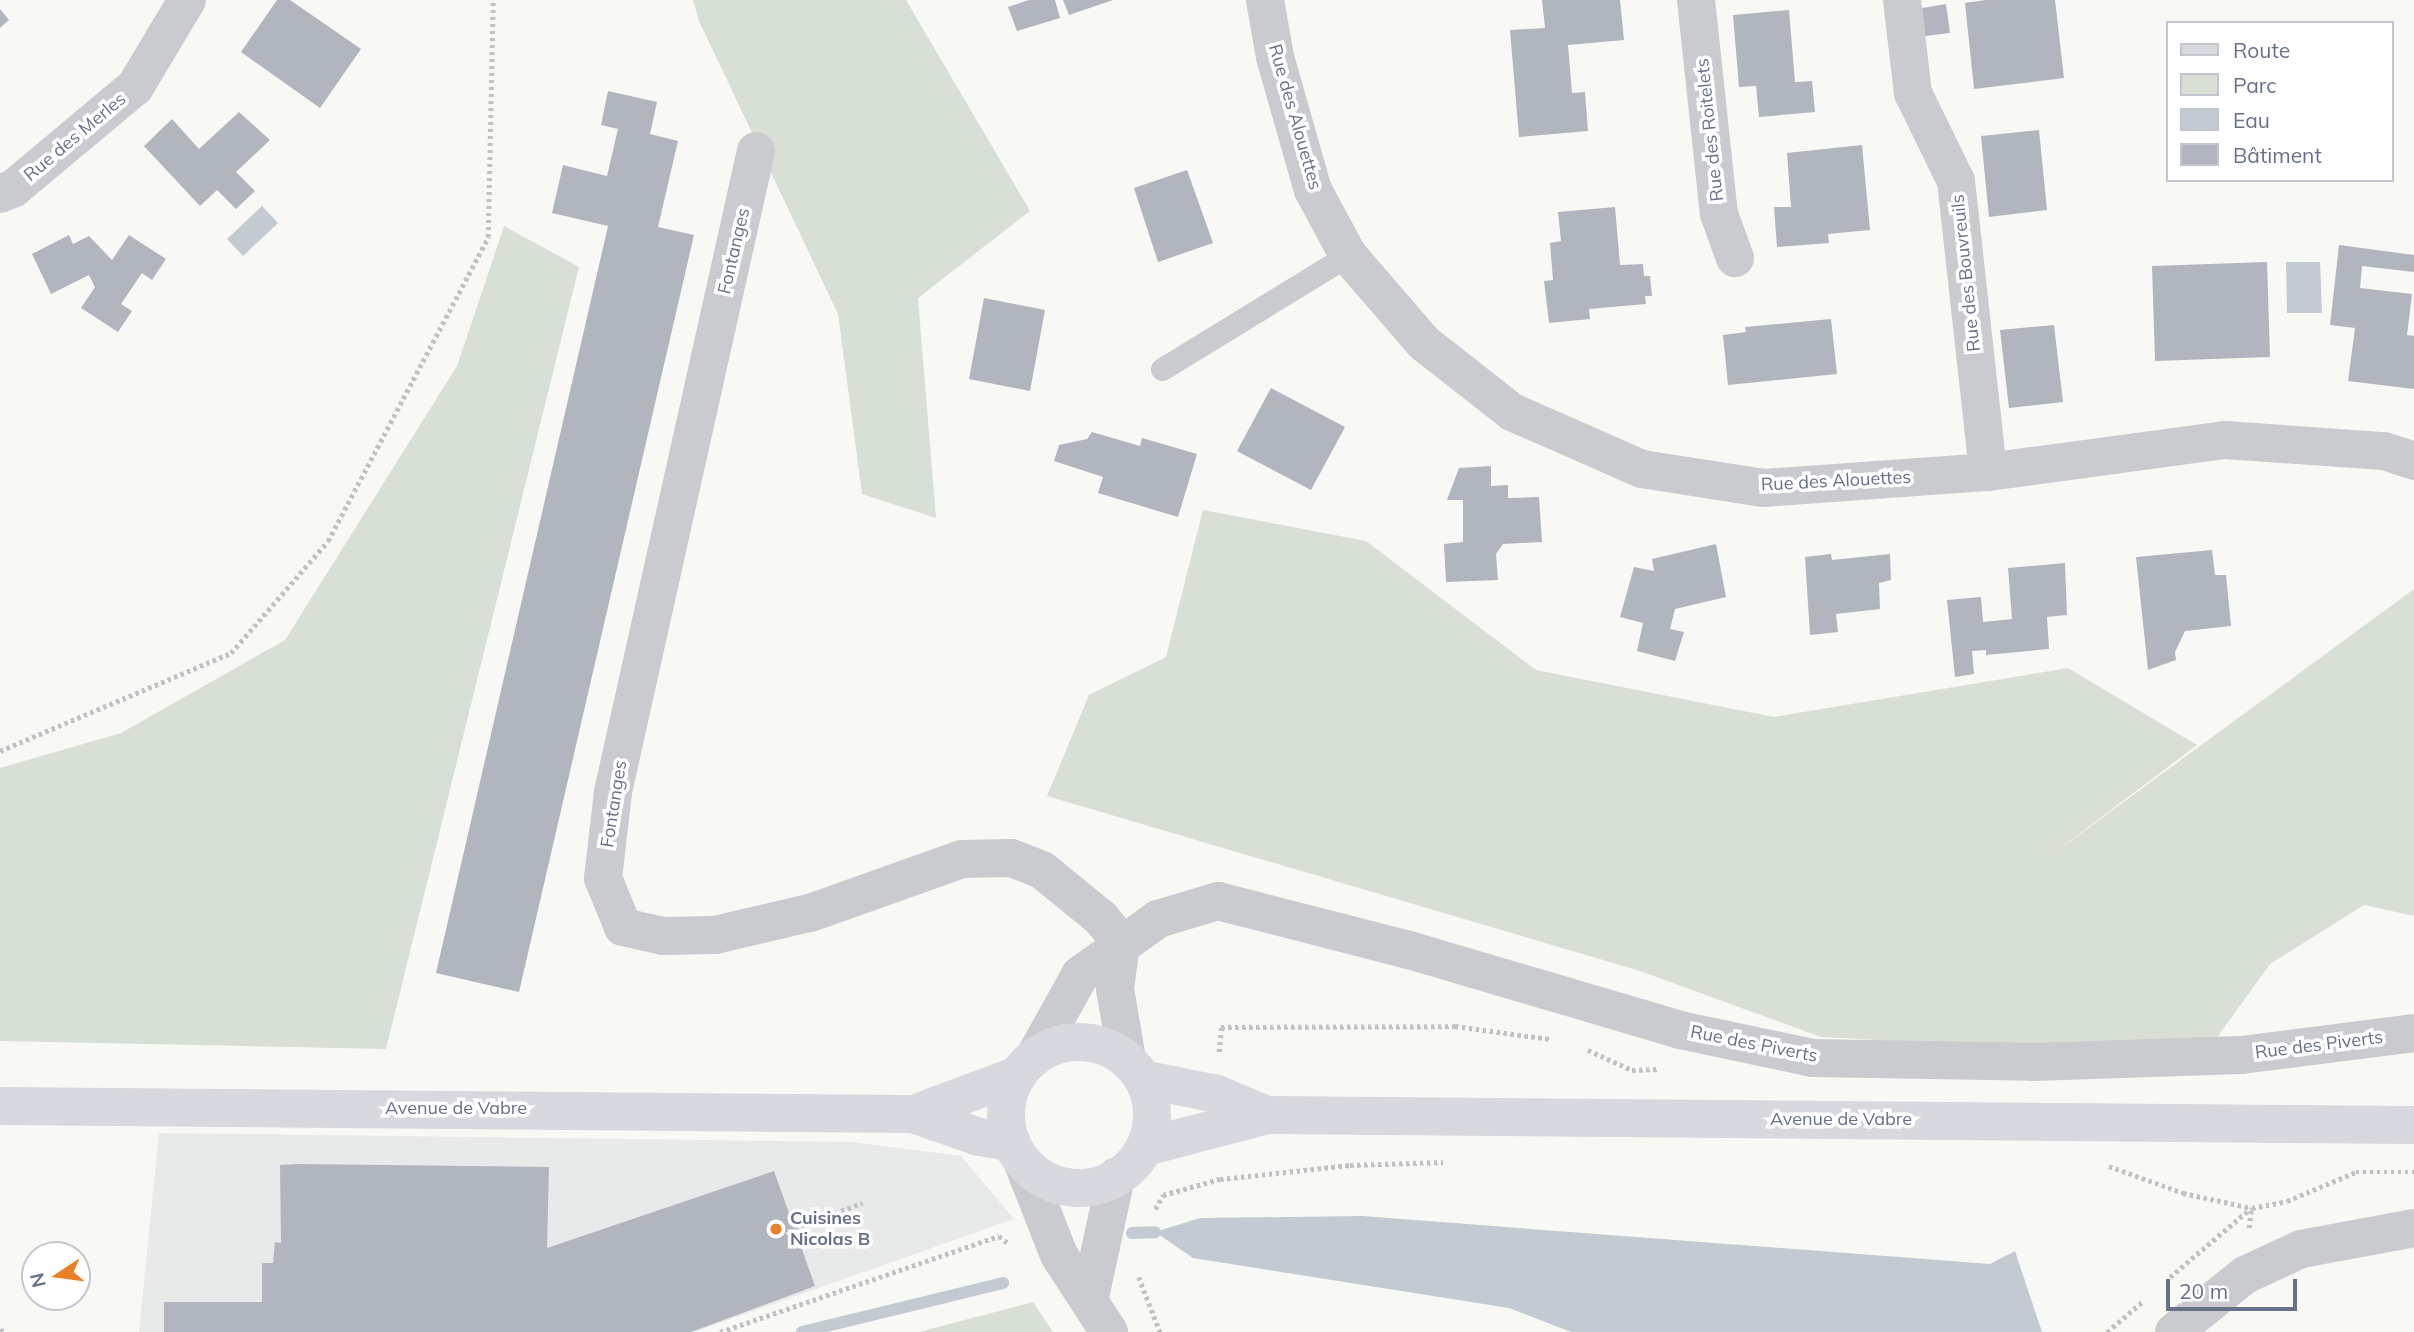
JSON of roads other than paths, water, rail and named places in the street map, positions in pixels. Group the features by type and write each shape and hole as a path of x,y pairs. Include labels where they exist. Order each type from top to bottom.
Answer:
{"main road":[{"path":"1081,1041 1106,1046 1135,1069 1151,1102 1151,1127 1144,1147 1116,1177 1097,1186 1066,1186 1037,1175 1017,1151 1006,1122 1008,1097 1026,1065 1058,1045 1081,1041"},
{"name":"Avenue de Vabre","path":"913,1114 1026,1065"},
{"name":"Avenue de Vabre","path":"1135,1069 1217,1094 1267,1115"},
{"name":"Avenue de Vabre","path":"0,1106 913,1114 1017,1151"},
{"name":"Avenue de Vabre","path":"1144,1147 1218,1131 1267,1115 2414,1125"}],"street":[{"name":"Rue des Merles","path":"0,194 14,188 135,87 187,0"},
{"name":"Rue des Alouettes","path":"1265,0 1275,57 1313,190 1348,255 1424,343 1512,412 1642,470 1763,488 1988,472 2225,440 2384,451 2414,461"},
{"name":"Rue des Roitelets","path":"1696,0 1719,214 1735,258"},
{"name":"Rue des Bouvreuils","path":"1902,0 1913,93 1956,181 1988,472"},
{"name":"Fontanges","path":"756,151 613,792 603,878 623,927 663,936 715,936 813,912 962,859 1010,858 1042,870 1101,918 1121,943"},
{"name":"Rue des Piverts","path":"1026,1065 1080,975 1158,919 1218,901 1409,950 1680,1030 1813,1058 2033,1062 2241,1055 2414,1033"},
{"path":"1121,943 1115,989 1135,1069"},
{"path":"1017,1151 1059,1255 1090,1297 1109,1332"},
{"path":"1090,1297 1116,1177"},
{"path":"2174,1332 2245,1275 2301,1249 2414,1228"}],"lane":[{"path":"1162,369 1348,255"}],"water":[{"path":"262,206 278,223 243,256 227,239"},
{"path":"2286,262 2320,262 2322,313 2287,313"},
{"path":"1362,1216 1990,1264 2015,1251 2042,1332 1571,1332 1509,1308 1193,1258 1155,1232 1200,1218"}],"waterway":[{"path":"1132,1233 1155,1232"},
{"path":"802,1332 1003,1283"}],"place":[{"name":"Cuisines Nicolas B","path":"776,1229"}]}
